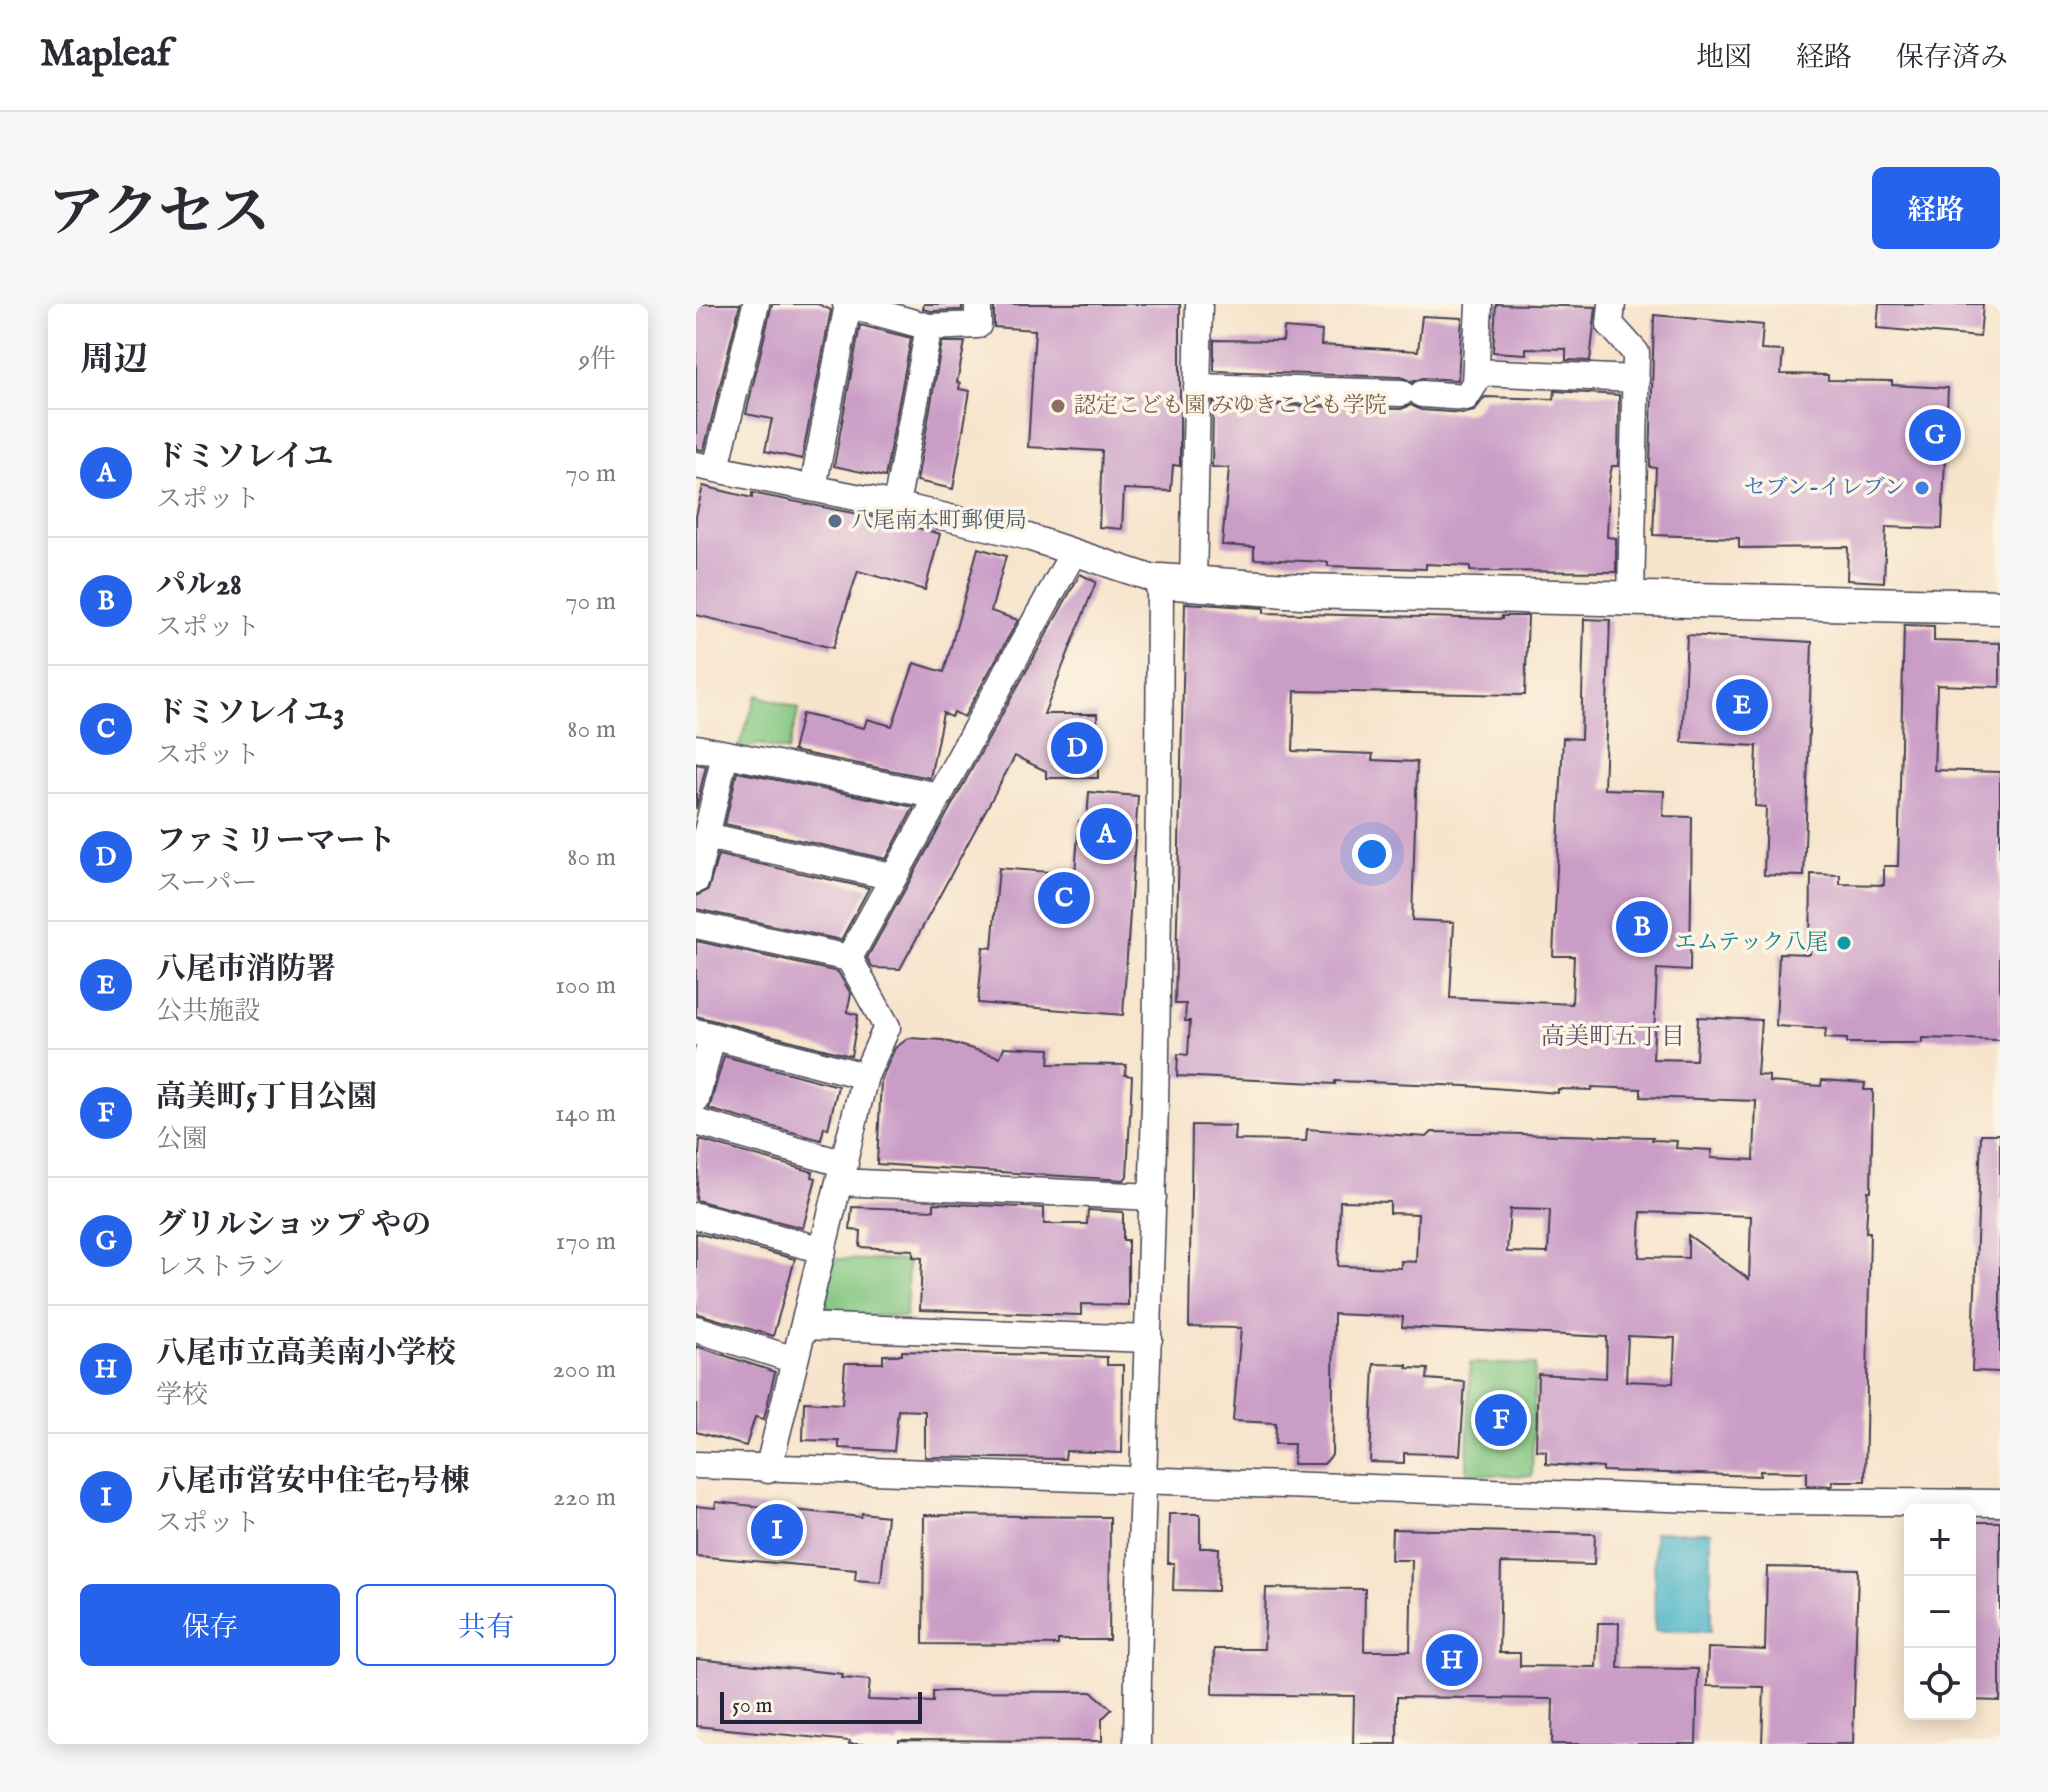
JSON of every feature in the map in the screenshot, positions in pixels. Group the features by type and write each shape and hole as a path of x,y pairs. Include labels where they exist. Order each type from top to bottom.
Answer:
{"street":[{"path":"756,304 701,468 896,505 1025,536 1177,582 1301,591 2000,607"},
{"path":"813,488 847,304 929,327 978,325 978,304"},
{"path":"1137,1744 1142,1479 1177,582 1197,387 1199,304"},
{"path":"1612,304 1610,324 1636,353 1631,600"},
{"path":"1197,387 1466,397 1475,383 1479,305"},
{"path":"896,505 929,327"},
{"path":"1476,372 1636,379"},
{"path":"849,958 1073,553"},
{"path":"696,748 939,796"},
{"path":"696,880 725,754"},
{"path":"706,836 894,877"},
{"path":"696,925 849,958 887,1027 865,1076 768,1470"},
{"path":"696,1100 704,1034 865,1076"},
{"path":"696,1122 843,1173 1153,1197"},
{"path":"696,1216 823,1250"},
{"path":"804,1326 1149,1339"},
{"path":"696,1329 795,1360"},
{"path":"696,1465 768,1470 1142,1479 1755,1501 2000,1503"}],"green space":[{"path":"757,695 799,709 788,751 758,744 744,750 738,748"},
{"path":"834,1259 908,1261 906,1317 833,1314 824,1301"},
{"path":"1470,1363 1535,1365 1532,1476 1467,1474"}],"water":[{"path":"1654,1532 1711,1532 1711,1631 1655,1631"}],"building":[{"path":"696,304 740,304 704,450 696,449"},
{"path":"772,304 818,304 831,310 802,459 765,451 772,419 746,414"},
{"path":"924,304 962,304 962,310 931,311 923,309"},
{"path":"994,304 1180,304 1180,466 1173,465 1171,491 1124,489 1122,529 1099,527 1102,451 1028,447 1035,330 994,327"},
{"path":"1496,304 1596,307 1590,361 1566,360 1566,349 1526,348 1526,354 1493,352"},
{"path":"1879,304 1983,304 1980,337 1877,328"},
{"path":"1654,315 1763,325 1761,350 1783,351 1781,374 1828,375 1828,380 1892,381 1892,385 1948,388 1942,529 1886,527 1884,582 1847,580 1848,547 1739,548 1739,538 1653,535 1656,468 1650,467"},
{"path":"1422,316 1462,318 1458,380 1423,378 1412,382 1401,377 1214,371 1214,340 1283,341 1284,328 1322,331 1321,345 1418,351"},
{"path":"860,325 911,338 885,477 834,466"},
{"path":"942,342 965,342 957,382 960,383 959,389 970,391 953,489 917,481"},
{"path":"1555,391 1619,395 1618,466 1612,466 1609,481 1607,537 1616,538 1616,572 1470,571 1470,566 1426,564 1426,569 1328,566 1328,562 1254,559 1254,547 1222,545 1229,468 1212,467 1213,403 1401,409 1411,405 1421,410 1465,413 1474,411 1485,397 1554,399"},
{"path":"703,486 752,498 752,493 893,521 940,534 925,590 858,571 833,648 696,615 696,516"},
{"path":"978,548 1006,556 991,611 1018,620 964,717 954,712 951,717 943,713 930,778 793,751 802,714 864,728 867,719 892,726 914,663 944,672"},
{"path":"1080,574 1096,582 1044,714 1097,714 1098,778 1046,778 1046,771 1015,756 900,969 873,968 867,958"},
{"path":"1185,603 1264,608 1264,613 1502,619 1502,616 1528,616 1525,695 1295,691 1293,751 1373,754 1372,760 1417,762 1412,920 1454,922 1450,998 1572,1004 1574,956 1553,956 1563,738 1581,739 1584,619 1610,620 1604,789 1664,791 1663,816 1692,817 1690,971 1657,969 1653,1059 1696,1060 1698,1017 1761,1020 1757,1075 1769,1076 1769,1082 1821,1086 1822,1080 1865,1083 1864,1090 1873,1090 1871,1191 1868,1191 1866,1232 1870,1232 1865,1481 1832,1481 1832,1486 1807,1485 1807,1472 1760,1471 1760,1476 1603,1471 1603,1468 1546,1464 1546,1451 1536,1450 1538,1374 1606,1378 1607,1337 1402,1327 1403,1317 1334,1314 1332,1455 1324,1464 1293,1464 1294,1444 1275,1444 1276,1423 1233,1421 1241,1328 1189,1327 1192,1125 1235,1126 1234,1140 1306,1141 1307,1129 1427,1137 1432,1132 1653,1137 1652,1140 1677,1141 1676,1148 1712,1150 1711,1158 1754,1160 1756,1101 1641,1097 1641,1089 1592,1087 1592,1090 1558,1089 1558,1093 1466,1086 1335,1081 1335,1084 1177,1076 1178,1054 1188,1055 1190,1021 1185,1021 1186,1004 1175,1004","holes":["1340,1201 1390,1202 1390,1213 1418,1214 1416,1262 1401,1261 1401,1268 1338,1266","1510,1209 1550,1210 1548,1253 1507,1252","1641,1212 1751,1216 1749,1279 1688,1235 1688,1258 1639,1257","1628,1336 1675,1338 1673,1383 1626,1381"]},
{"path":"1904,625 1934,626 1934,641 2000,643 2000,687 1937,685 1934,770 2000,772 2000,1040 1922,1038 1922,1043 1847,1043 1847,1039 1825,1038 1826,1029 1776,1026 1779,953 1810,954 1811,874 1840,875 1840,884 1884,885 1884,866 1898,866"},
{"path":"1687,635 1812,642 1804,876 1764,875 1766,807 1755,806 1757,746 1682,742"},
{"path":"696,764 706,766 696,809"},
{"path":"737,772 914,807 886,859 725,824"},
{"path":"1089,792 1138,796 1123,1015 978,1003 983,947 992,948 999,868 1075,874 1079,821 1087,821"},
{"path":"718,855 869,888 841,940 696,909 696,896 708,890"},
{"path":"696,941 838,972 851,994 847,1012 858,1015 851,1056 696,1016"},
{"path":"909,1038 942,1040 1000,1057 1004,1047 1050,1049 1049,1064 1126,1065 1125,1075 1132,1076 1127,1176 1124,1180 877,1164 881,1080 895,1048"},
{"path":"724,1056 838,1086 828,1129 824,1127 821,1140 709,1109"},
{"path":"1981,1134 2000,1134 2000,1372 1972,1371"},
{"path":"700,1140 813,1172 812,1177 816,1178 803,1228 696,1200"},
{"path":"934,1203 1044,1208 1044,1224 1087,1224 1088,1210 1123,1212 1123,1240 1128,1240 1128,1305 1081,1304 1081,1315 920,1310 922,1258 913,1257 913,1250 860,1247 861,1231 850,1230 852,1207 934,1210"},
{"path":"696,1233 795,1259 773,1336 696,1313"},
{"path":"696,1346 775,1372 764,1419 755,1417 746,1446 696,1432"},
{"path":"902,1351 1107,1357 1107,1365 1123,1365 1122,1453 1066,1451 1065,1459 925,1457 925,1411 898,1410 894,1451 839,1448 839,1441 803,1440 804,1402 842,1404 845,1363 883,1363 883,1355 902,1355"},
{"path":"1374,1364 1428,1369 1427,1379 1465,1382 1460,1455 1404,1453 1404,1463 1370,1462"},
{"path":"716,1502 861,1517 862,1513 887,1516 881,1582 855,1580 856,1570 696,1556 696,1506 715,1508"},
{"path":"1169,1514 1200,1514 1200,1548 1219,1548 1218,1591 1173,1590 1174,1563 1168,1563"},
{"path":"924,1515 1110,1517 1109,1640 1058,1640 1058,1645 923,1644"},
{"path":"1976,1522 2000,1522 2000,1701 1976,1700"},
{"path":"1392,1529 1595,1534 1594,1565 1501,1563 1499,1653 1520,1653 1520,1666 1596,1667 1598,1623 1619,1623 1618,1668 1698,1669 1696,1744 1552,1744 1553,1699 1397,1697 1397,1744 1353,1744 1354,1696 1213,1694 1214,1649 1264,1649 1266,1588 1365,1589 1364,1651 1410,1651 1412,1560 1391,1560"},
{"path":"1767,1567 1858,1569 1853,1744 1762,1744 1764,1687 1707,1686 1708,1648 1765,1650"},
{"path":"696,1659 843,1674 842,1678 870,1680 868,1700 933,1702 933,1691 1092,1692 1112,1709 1102,1719 1102,1741 899,1740 899,1744 849,1744 850,1741 696,1726"}],"place":[{"name":"認定こども園 みゆきこども学院","path":"1058,406"},
{"name":"グリルショップ やの","path":"1935,435"},
{"name":"セブン-イレブン","path":"1922,488"},
{"name":"八尾南本町郵便局","path":"835,521"},
{"name":"八尾市消防署","path":"1742,705"},
{"name":"ファミリーマート","path":"1077,748"},
{"name":"ドミソレイユ","path":"1106,834"},
{"name":"ドミソレイユ3","path":"1064,898"},
{"name":"パル28","path":"1642,927"},
{"name":"エムテック八尾","path":"1844,943"},
{"name":"高美町5丁目公園","path":"1501,1420"},
{"name":"八尾市営安中住宅7号棟","path":"777,1530"},
{"name":"八尾市立高美南小学校","path":"1452,1660"}],"district":[{"name":"高美町五丁目","path":"1613,1037"}]}
